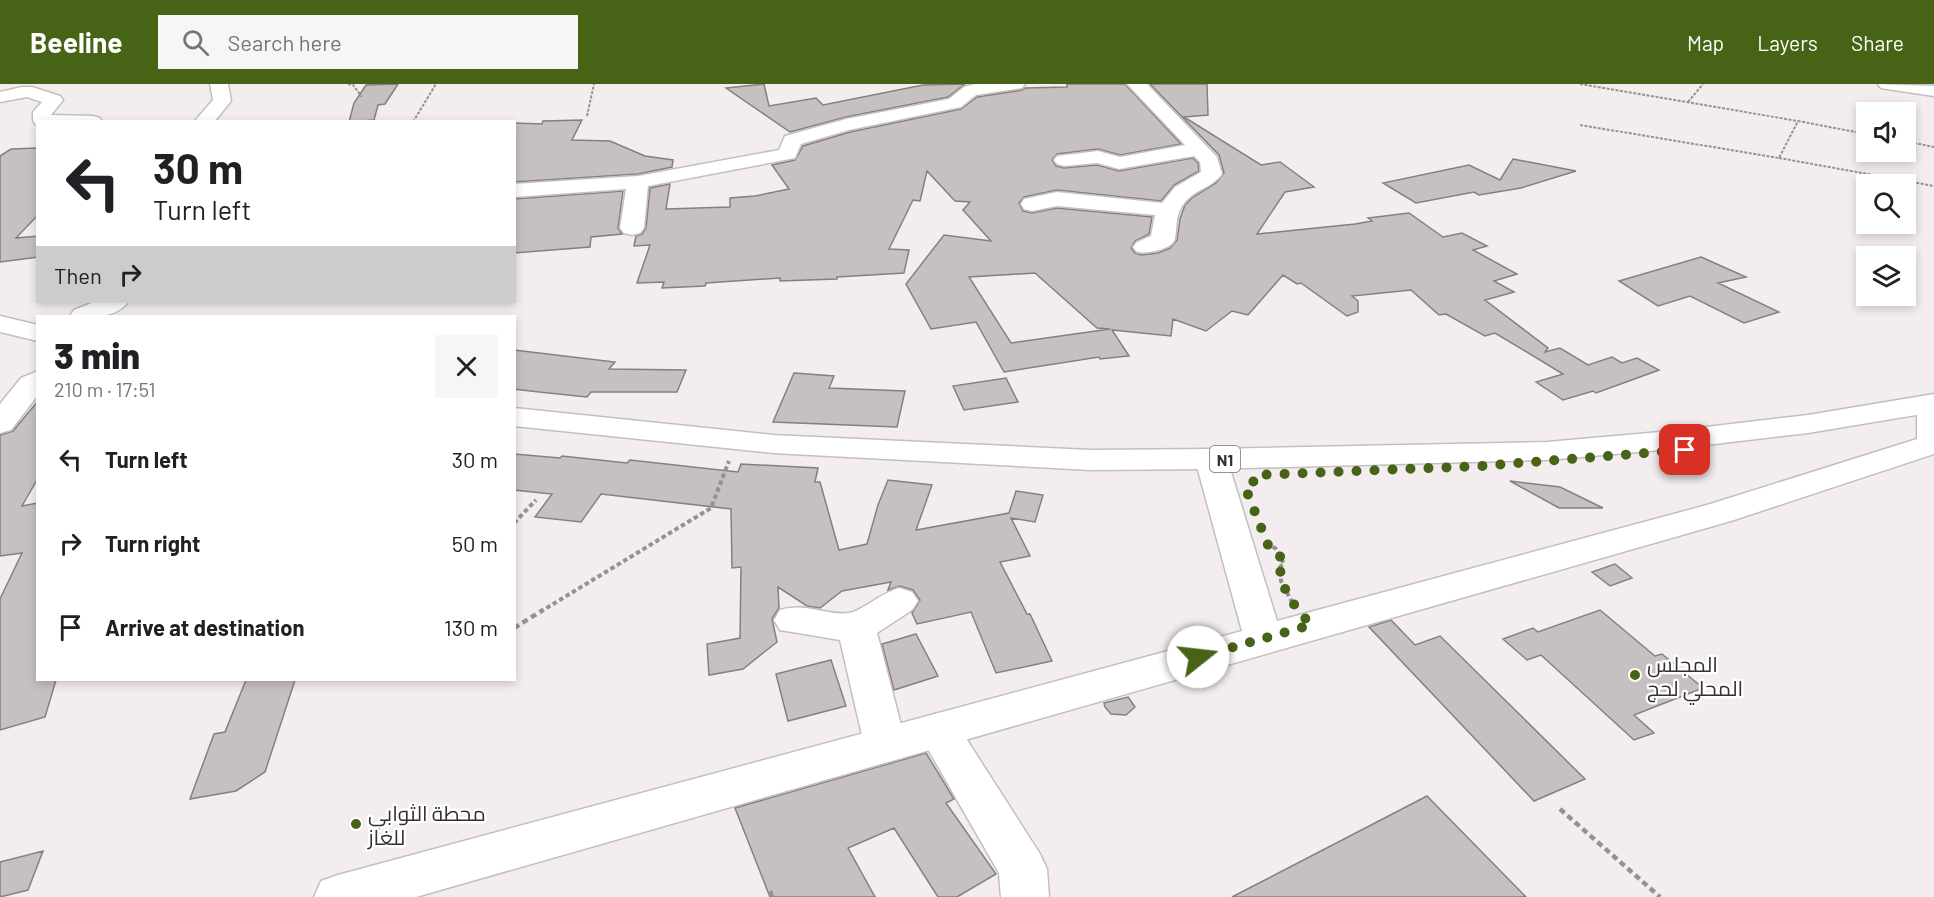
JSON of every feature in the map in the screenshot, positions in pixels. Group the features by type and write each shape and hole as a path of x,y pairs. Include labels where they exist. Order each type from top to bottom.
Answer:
{"main road":[{"path":"0,97 42,84"},
{"path":"206,120 222,100 219,84"},
{"path":"516,191 638,182 788,154 792,140 846,125 956,103 970,91 988,86 1016,84"},
{"path":"1136,84 1210,160 1212,174 1182,192 1169,210 1161,230 1163,239 1145,247"},
{"path":"1887,84 1934,91"},
{"path":"24,90 54,100 42,112 42,120"},
{"path":"1064,160 1098,157 1119,163 1197,149"},
{"path":"632,228 638,182"},
{"path":"1032,204 1057,199 1169,210"},
{"path":"85,315 113,303"},
{"path":"0,324 36,333"},
{"path":"0,388 34,382"},
{"path":"0,424 34,382"},
{"path":"338,897 1719,513 1933,444 1933,404"},
{"name":"N1","path":"516,417 736,440 1091,460 1211,459 1547,451 1808,424 1933,404"},
{"path":"1211,459 1263,639"},
{"path":"793,620 856,628 899,601"},
{"path":"856,628 885,744"},
{"path":"938,730 1023,869 1025,897"}],"path":[{"path":"348,84 353,85 362,97"},
{"path":"414,120 436,84"},
{"path":"587,116 594,84"},
{"path":"1580,84 1798,120 1856,132"},
{"path":"1688,102 1703,84"},
{"path":"1779,158 1798,120"},
{"path":"1580,125 1934,186"},
{"path":"1916,143 1934,147"},
{"path":"516,627 711,508 736,440"},
{"path":"516,521 536,500"},
{"path":"1264,535 1268,545 1276,549 1284,564 1280,567 1281,581 1291,602 1311,625"},
{"path":"1560,808 1584,834 1635,871 1660,897"}],"building":[{"path":"398,84 385,104 378,105 374,120 350,120 354,103 366,85"},
{"path":"764,84 769,106 816,98 823,105 923,85 965,84 948,97 846,117 790,132 726,88"},
{"path":"1067,84 1125,84 1181,144 1120,155 1098,149 1057,154 1052,160 1056,166 1064,168 1097,165 1119,171 1193,158 1198,163 1199,171 1174,185 1161,201 1057,190 1024,197 1019,203 1023,211 1032,213 1057,208 1152,217 1149,234 1135,241 1131,248 1135,253 1141,255 1158,253 1170,248 1177,240 1185,205 1193,197 1216,183 1224,173 1219,155 1150,84 1207,84 1208,115 1184,117 1261,165 1280,162 1314,187 1285,192 1257,234 1355,224 1372,221 1368,218 1409,213 1443,237 1462,233 1487,246 1473,250 1517,274 1494,281 1514,292 1485,300 1548,348 1545,352 1560,348 1588,365 1612,357 1622,363 1637,358 1659,370 1596,393 1593,391 1563,400 1536,382 1563,374 1495,333 1485,336 1446,314 1439,315 1411,290 1352,296 1358,301 1358,312 1347,316 1301,283 1297,284 1283,275 1248,315 1232,311 1206,331 1173,319 1171,336 1112,330 1129,356 1100,359 1099,357 1004,372 976,322 931,329 906,284 944,235 991,241 963,210 970,202 955,201 927,171 920,201 913,200 889,249 909,250 904,273 837,277 837,279 780,281 780,278 662,288 664,282 637,283 650,245 634,246 636,236 642,234 646,228 650,188 670,184 666,209 730,207 730,198 789,189 772,165 795,160 803,146 850,132 961,109 977,97 1025,88 1067,87","holes":["1035,273 1097,328 1110,329 1011,343 969,277"]},
{"path":"582,120 572,140 610,141 645,156 673,160 672,167 638,174 516,182 516,123 542,124 543,121"},
{"path":"36,148 36,217 16,238 36,236 36,257 0,262 0,156 11,149"},
{"path":"1513,159 1576,171 1521,188 1479,195 1474,192 1416,203 1383,183 1469,165 1500,180"},
{"path":"623,191 618,228 622,234 591,237 590,247 516,253 516,199"},
{"path":"1701,257 1746,277 1718,283 1779,312 1744,323 1690,296 1658,306 1619,281"},
{"path":"516,350 615,362 609,369 686,370 677,392 591,392 587,397 516,389"},
{"path":"794,373 834,376 829,388 905,391 897,427 773,422"},
{"path":"1006,378 1018,402 964,410 953,386"},
{"path":"36,403 36,482 22,506 36,503 36,681 56,681 45,717 0,730 0,599 22,553 0,556 0,435 13,431"},
{"path":"516,454 560,458 562,456 627,463 630,460 738,472 741,464 818,468 815,482 820,482 839,550 867,544 888,480 932,485 916,530 1009,513 1016,491 1043,495 1035,522 1011,518 1030,556 1000,562 1027,614 1030,614 1052,661 996,673 971,612 917,624 912,613 920,600 913,590 900,586 888,590 891,582 842,591 820,608 807,606 778,587 779,608 772,619 777,642 743,669 709,675 707,644 740,638 741,567 732,568 731,509 601,494 581,522 535,517 552,494 516,490"},
{"path":"1510,481 1560,487 1603,508 1559,508"},
{"path":"1615,564 1632,578 1610,586 1592,572"},
{"path":"1600,610 1655,656 1662,654 1703,688 1634,715 1654,733 1634,740 1541,655 1527,660 1503,639 1533,628 1538,632"},
{"path":"1391,620 1415,645 1440,636 1585,779 1534,801 1369,627"},
{"path":"916,634 938,676 894,690 882,644"},
{"path":"831,660 846,706 788,721 776,674"},
{"path":"246,681 295,681 265,772 236,791 190,799 214,734 225,732"},
{"path":"1128,697 1135,707 1126,715 1111,714 1105,707 1104,703"},
{"path":"926,753 954,799 946,803 996,874 957,897 938,897 894,828 848,848 875,897 770,897 735,808"},
{"path":"1427,796 1526,897 1232,897"},
{"path":"43,851 28,890 0,897 0,862"}],"place":[{"name":"المجلس المحلي لحج","path":"1635,675"},
{"name":"محطة الثوابي للغاز","path":"356,824"}],"route":[{"path":"1198,657 1311,625 1291,602 1281,581 1280,567 1284,564 1276,549 1268,545 1245,487 1257,479 1257,475 1481,466 1685,450"}]}
